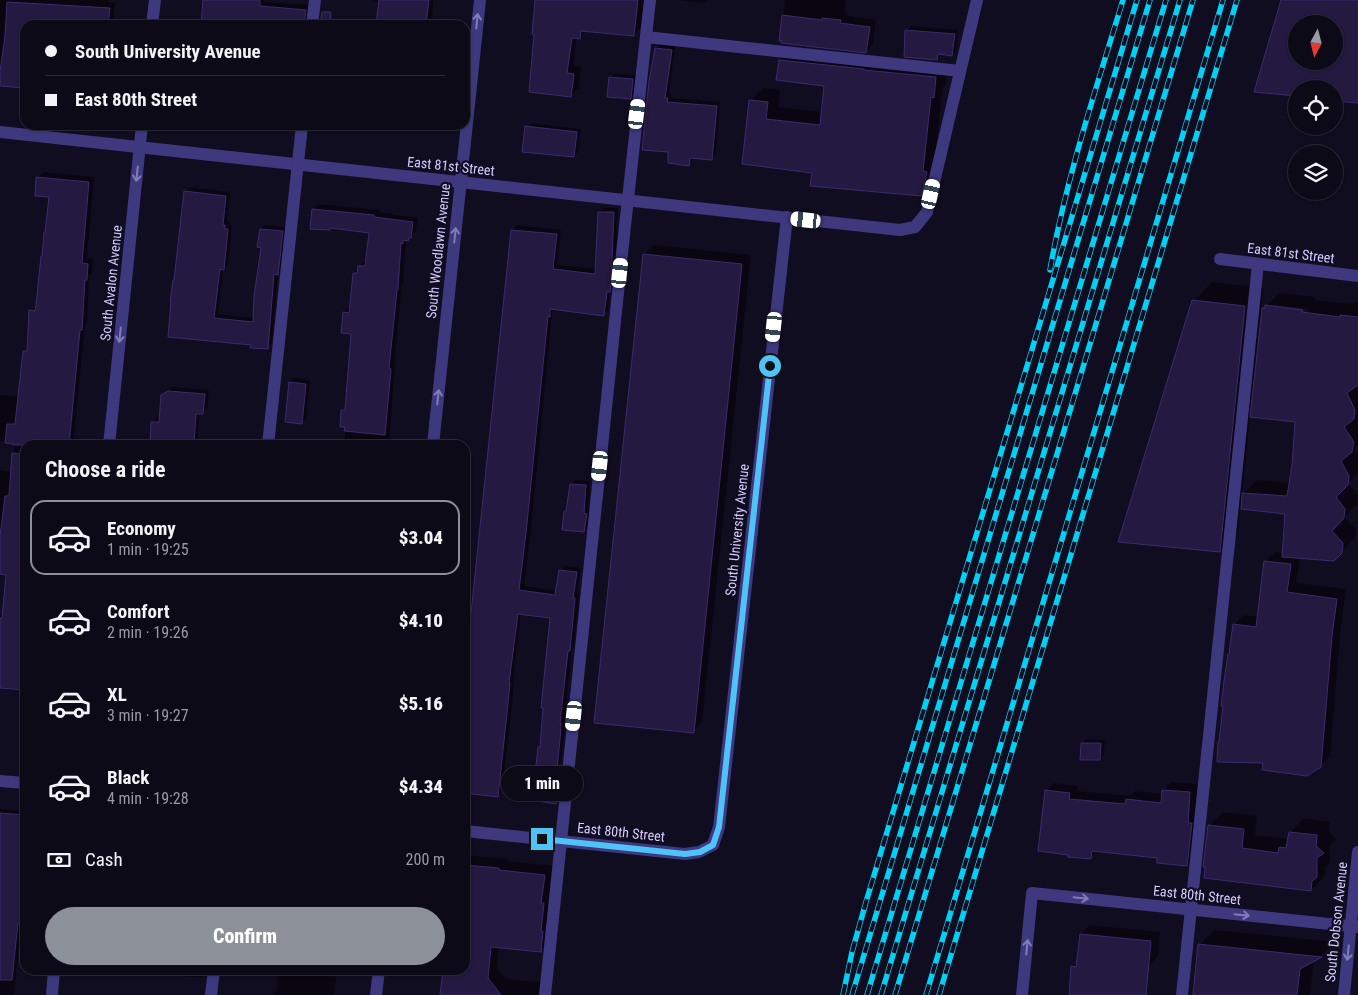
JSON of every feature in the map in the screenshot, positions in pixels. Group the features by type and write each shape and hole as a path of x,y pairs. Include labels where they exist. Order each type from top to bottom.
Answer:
{"street":[{"path":"153,20 155,0"},
{"path":"313,20 315,0"},
{"name":"South Woodlawn Avenue","path":"470,91 480,0"},
{"path":"545,995 627,200 650,0"},
{"path":"646,37 960,72 977,0"},
{"name":"East 81st Street","path":"0,132 900,230 915,227 927,212 960,72"},
{"name":"South Avalon Avenue","path":"110,440 142,130"},
{"path":"269,440 301,130"},
{"name":"South Woodlawn Avenue","path":"433,440 466,130"},
{"name":"South University Avenue","path":"713,845 719,827 787,217"},
{"name":"East 81st Street","path":"1220,259 1358,276"},
{"path":"1182,995 1258,264"},
{"path":"0,781 20,783"},
{"name":"East 80th Street","path":"470,832 685,854 700,852 713,845"},
{"name":"South Dobson Avenue","path":"1344,995 1354,927 1358,852"},
{"name":"East 80th Street","path":"1022,995 1032,893 1354,927"},
{"path":"52,995 54,975"},
{"path":"211,995 213,975"},
{"path":"376,995 378,975"}],"building":[{"path":"203,0 260,0 260,6 306,10 305,20 201,20"},
{"path":"379,0 429,0 427,20 377,20"},
{"path":"535,0 638,0 634,36 581,31 580,39 572,38 567,73 574,74 571,97 529,92"},
{"path":"1281,0 1358,0 1358,103 1343,102 1343,80 1288,80 1288,95 1254,92"},
{"path":"7,2 110,8 109,20 20,20 20,88 0,86"},
{"path":"322,12 331,12 330,20 321,20"},
{"path":"782,15 822,20 822,18 841,20 840,23 870,27 866,53 781,43 782,41 779,41"},
{"path":"905,30 955,34 952,56 938,54 937,60 904,57"},
{"path":"655,48 672,50 665,98 668,98 667,102 717,106 712,160 690,158 689,166 668,163 668,152 642,150 649,81"},
{"path":"779,60 936,77 934,98 931,97 923,171 927,172 922,196 810,186 812,173 742,164 749,100 768,102 766,119 820,125 824,86 776,80"},
{"path":"609,77 633,79 631,99 607,97"},
{"path":"525,126 577,132 574,157 522,152"},
{"path":"36,177 89,182 82,263 88,264 87,280 85,280 82,330 80,330 69,440 20,440 20,445 13,445 5,443 7,424 15,424 23,351 27,351 29,310 35,311 49,197 35,196"},
{"path":"184,191 226,196 223,225 225,225 225,229 228,229 224,270 220,269 214,318 253,322 254,296 261,248 257,247 260,229 283,231 278,275 274,274 268,349 250,348 251,345 168,337 170,301"},
{"path":"312,209 374,215 374,217 413,222 411,238 408,241 403,240 403,244 401,243 398,290 389,368 391,369 385,435 344,431 345,427 340,427 341,410 345,410 351,334 341,333 343,312 349,313 353,273 357,273 358,266 365,266 369,233 331,228 330,230 310,229"},
{"path":"598,212 614,212 611,284 610,292 607,292 604,316 550,309 550,317 548,316 519,590 555,595 559,570 577,572 573,598 575,598 570,651 568,651 560,723 557,768 536,765 538,747 540,747 543,708 541,708 550,618 518,614 498,797 470,794 470,625 511,230 557,234 553,269 595,274"},
{"path":"643,254 742,264 694,733 594,723"},
{"path":"1192,300 1245,306 1220,552 1118,542"},
{"path":"1265,305 1340,317 1340,315 1358,317 1358,385 1347,393 1355,410 1354,419 1344,427 1354,442 1352,452 1341,461 1349,476 1348,485 1336,497 1345,509 1344,518 1332,531 1343,543 1342,553 1334,561 1282,557 1285,514 1241,509 1242,493 1287,496 1292,465 1295,422 1250,417 1262,308 1265,308"},
{"path":"289,382 306,384 302,424 285,422"},
{"path":"168,391 205,394 203,414 196,414 194,440 150,440 151,422 159,422 161,395"},
{"path":"12,453 20,454 20,690 0,688 0,618 2,618 6,575 0,574 0,536 5,496 9,496"},
{"path":"570,484 586,485 584,513 587,514 584,532 562,530"},
{"path":"1264,561 1291,564 1287,592 1337,599 1321,767 1307,776 1262,770 1263,763 1217,762 1223,706 1221,706 1233,624 1256,627"},
{"path":"1081,743 1101,743 1100,760 1080,760"},
{"path":"539,781 559,783 556,804 537,801"},
{"path":"1045,790 1070,793 1069,799 1125,804 1126,799 1161,803 1162,790 1190,792 1188,823 1192,823 1187,866 1157,863 1157,858 1092,851 1091,859 1038,851"},
{"path":"0,813 20,815 20,923 18,923 12,980 0,980"},
{"path":"1208,825 1244,829 1242,848 1278,853 1279,847 1286,848 1289,832 1317,835 1316,846 1324,853 1317,858 1317,877 1312,881 1311,891 1204,878 1205,867 1203,867"},
{"path":"470,865 545,875 541,903 544,903 541,952 491,947 488,978 501,995 440,995 442,975 470,975"},
{"path":"1080,934 1151,941 1146,995 1069,995 1071,966 1076,967"},
{"path":"1198,944 1322,957 1300,969 1297,995 1193,995"}],"railway":[{"path":"1050,270 1073,168 1123,0"},
{"path":"843,995 852,952 866,902 1137,0"},
{"path":"852,995 1150,0"},
{"path":"867,995 1166,0"},
{"path":"881,995 1180,0"},
{"path":"895,995 1193,0"},
{"path":"926,995 1223,0"},
{"path":"939,995 1237,0"}],"route":[{"path":"542,839 685,854 700,852 713,845 719,827 770,366"}]}
